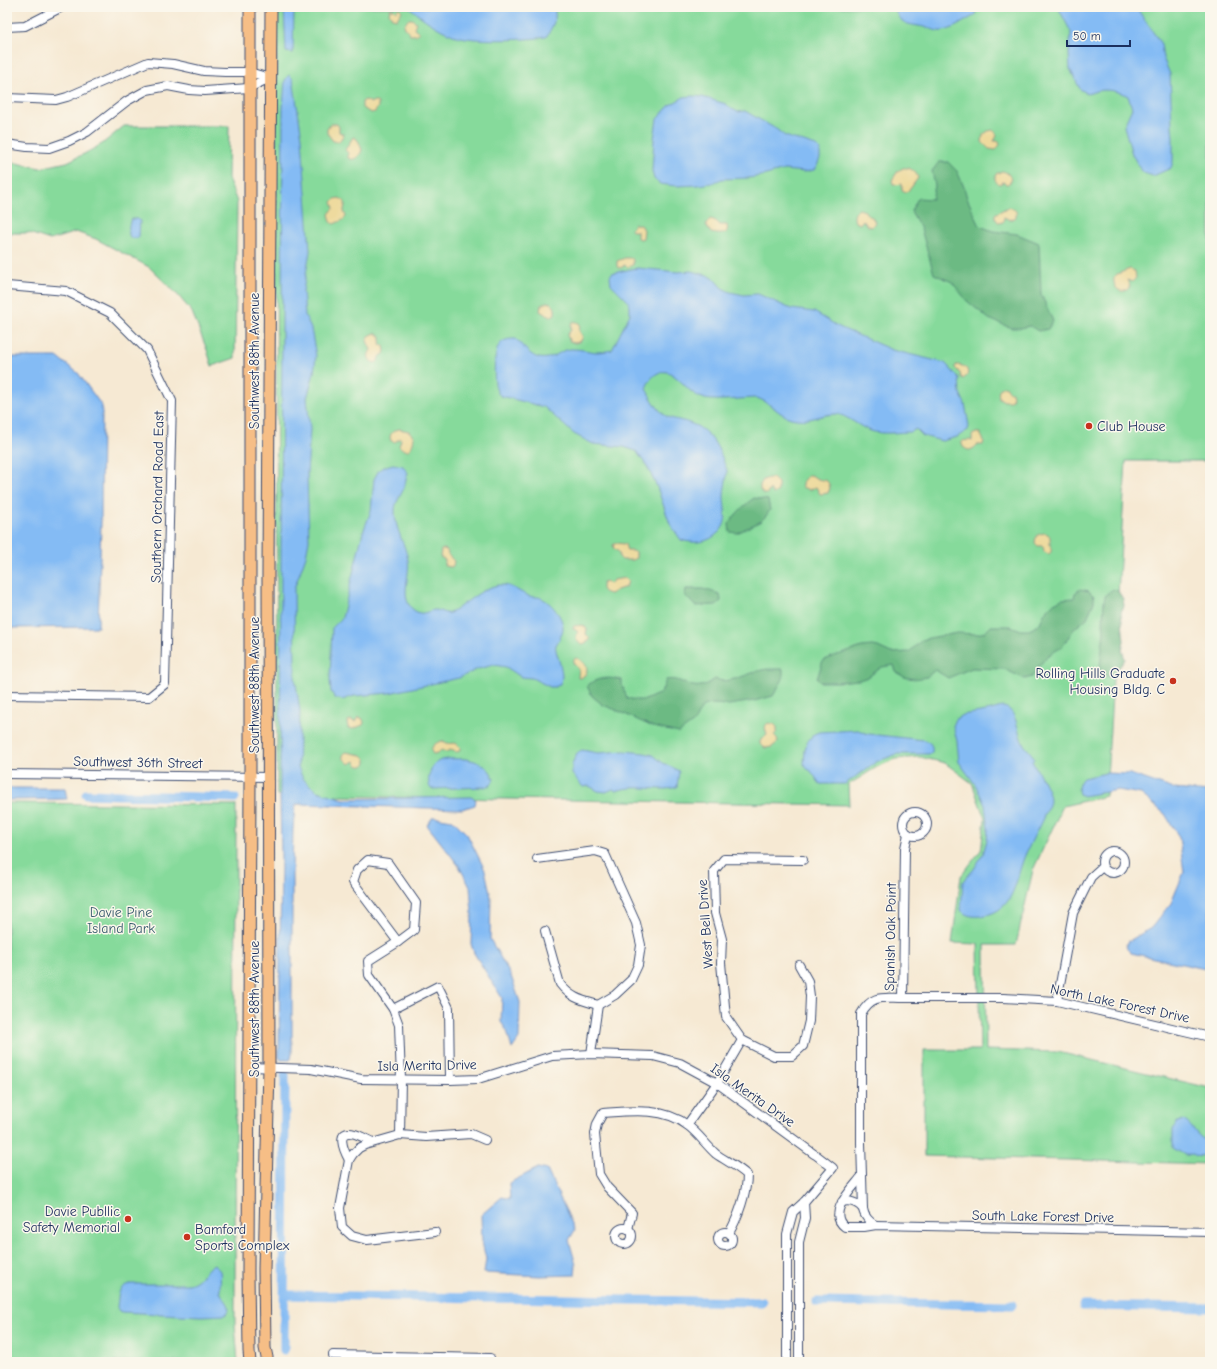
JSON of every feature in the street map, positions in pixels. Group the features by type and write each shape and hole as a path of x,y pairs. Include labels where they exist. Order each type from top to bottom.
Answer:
{"main road":[{"name":"Southwest 88th Avenue","path":"250,7 250,777 248,1280 250,1362"},
{"name":"Southwest 88th Avenue","path":"268,1362 265,1348 264,1269 269,1068 268,575 271,7"}],"street":[{"path":"7,27 25,26 62,7"},
{"path":"7,98 56,100 66,98 148,62 173,64 204,71 249,72 270,78"},
{"path":"7,144 49,148 69,141 87,132 127,101 147,90 168,86 205,91 249,88 270,78"},
{"name":"Southern Orchard Road East","path":"7,286 66,291 110,313 147,350 172,401 165,684 149,697 7,695"},
{"name":"Southwest 36th Street","path":"7,774 269,777"},
{"name":"Spanish Oak Point","path":"863,1209 861,1014 866,1005 877,999 903,998 904,848 908,834"},
{"path":"537,859 595,851 605,854 636,923 641,945 638,965 631,980 615,995 598,1005 577,999 560,984 545,931"},
{"name":"West Bell Drive","path":"742,1040 726,1018 721,963 722,939 715,912 714,871 724,859 803,860"},
{"path":"398,942 353,882 357,870 368,860 388,863 416,903 414,930 398,942 368,961 369,975 393,1009 399,1025 401,1080 400,1135"},
{"path":"1057,1001 1073,913 1091,877 1102,867"},
{"path":"687,1125 717,1082 742,1040 774,1056 792,1056 803,1046 809,1021 810,996 808,981 799,965"},
{"path":"393,1009 438,986 449,1008 450,1080"},
{"name":"North Lake Forest Drive","path":"903,998 1003,998 1057,1001 1210,1037"},
{"path":"591,1054 598,1005"},
{"name":"Isla Merita Drive","path":"249,1067 311,1069 361,1078 450,1080 478,1079 552,1056 591,1054 654,1056 680,1063 717,1082 833,1168 804,1202"},
{"path":"628,1229 632,1213 607,1188 599,1174 595,1134 597,1124 603,1113 632,1110 650,1111 673,1117 687,1125 716,1154 740,1168 747,1175 747,1185 734,1225 729,1233"},
{"path":"349,1160 342,1145 342,1138 344,1135 347,1133 356,1134 373,1142"},
{"path":"435,1232 367,1240 352,1236 342,1227 340,1208 349,1160 359,1148 373,1142 400,1135 426,1137 471,1134 485,1140"},
{"path":"862,1176 842,1202 838,1209 837,1216 840,1224 845,1227 864,1227 876,1225"},
{"path":"842,1202 847,1201 855,1203 863,1209 864,1213 872,1224 876,1225"},
{"path":"787,1362 787,1234 792,1212 804,1202"},
{"path":"799,1362 799,1242 806,1218 804,1202"},
{"name":"South Lake Forest Drive","path":"876,1225 1210,1232"},
{"path":"333,1355 406,1359 490,1358"}],"green space":[{"path":"276,7 1210,7 1210,461 1126,461 1106,796 1063,806 1033,870 1016,945 985,945 986,1050 1058,1052 1210,1088 1210,1164 924,1156 924,1050 980,1050 978,944 952,943 961,876 981,850 985,819 972,783 945,763 920,757 896,759 877,767 848,785 849,805 277,795"},
{"path":"124,126 229,126 228,178 237,202 235,358 212,366 192,312 176,293 149,267 96,239 76,232 50,240 29,233 7,233 7,161 40,168 67,162 102,144"},
{"path":"939,162 948,162 957,171 980,226 993,231 1017,234 1039,243 1041,294 1053,321 1048,329 1038,331 1030,326 1011,328 989,319 967,301 952,282 934,274 921,229 911,211 918,198 932,199 935,186 932,171"},
{"path":"754,498 768,500 770,510 766,516 761,521 737,533 730,532 729,524 731,520"},
{"path":"686,589 703,589 720,594 721,601 716,605 695,606 685,595"},
{"path":"1080,589 1089,591 1094,596 1094,602 1087,618 1074,629 1062,647 1047,656 1032,677 1025,679 1004,669 972,668 948,678 935,670 927,677 914,679 904,677 896,672 894,665 882,667 868,677 859,680 820,682 817,679 823,660 862,647 878,647 891,653 909,652 922,640 957,633 977,634 985,632 991,626 1011,626 1021,630 1029,630 1039,625 1045,612 1054,603 1062,599 1074,598 1075,593"},
{"path":"1113,589 1118,591 1123,599 1124,606 1121,612 1124,641 1122,650 1125,659 1116,672 1110,677 1103,674 1100,666 1104,631 1104,601 1105,596"},
{"path":"783,669 783,679 773,696 729,705 711,704 703,706 694,722 679,733 653,727 603,705 592,696 587,686 603,678 622,680 622,685 627,698 645,700 661,693 666,680 679,681 689,685 700,686 715,679 726,681 762,670"},
{"name":"Davie Pine Island Park","path":"7,803 236,805 235,1324 238,1362 7,1362"}],"sand":[{"path":"399,8 402,11 397,19 392,18 389,13 390,9 394,9 396,11"},
{"path":"409,19 416,22 414,28 419,32 416,35 410,35 408,30 405,28 404,24"},
{"path":"365,100 369,101 370,103 374,101 378,103 378,107 375,112 371,113 362,108 362,102"},
{"path":"331,124 337,124 339,127 339,132 344,134 339,142 333,141 327,133 327,129"},
{"path":"993,130 996,133 997,136 994,141 998,141 1000,144 996,150 989,149 982,142 983,135 988,131"},
{"path":"353,137 359,142 362,150 355,159 350,159 348,158 348,153 345,150"},
{"path":"903,168 912,170 916,173 918,178 906,192 902,190 902,184 895,185 893,184 892,180 898,171"},
{"path":"1002,171 1007,173 1010,177 1011,181 1008,184 1003,182 1000,184 995,180 996,174"},
{"path":"339,198 345,202 344,211 346,217 334,224 331,222 329,214 334,208 332,202"},
{"path":"1008,207 1015,210 1015,218 1010,220 1004,217 1003,222 999,223 995,218 995,214"},
{"path":"859,209 865,211 867,215 872,217 875,222 872,227 867,226 863,220 860,224 855,222 854,215"},
{"path":"711,219 720,225 727,225 727,231 723,234 711,233 706,225"},
{"path":"634,224 642,226 644,230 643,238 637,238 637,231 632,231 631,229"},
{"path":"625,258 632,258 633,265 628,267 624,265 623,267 618,268 617,261"},
{"path":"1130,269 1135,271 1136,278 1132,282 1127,280 1130,286 1128,289 1125,291 1119,290 1115,285 1114,278 1117,274"},
{"path":"547,302 551,303 555,308 555,314 552,316 548,316 540,311 541,305"},
{"path":"574,322 580,324 579,331 583,336 581,341 575,343 570,342 567,335 571,330 571,324"},
{"path":"375,333 381,336 380,344 384,346 385,351 376,363 372,362 369,358 371,350 367,341 369,336"},
{"path":"956,365 963,366 968,371 967,376 963,379 955,368"},
{"path":"1004,386 1007,387 1008,392 1012,392 1013,397 1011,401 1004,401 999,398 999,390"},
{"path":"399,429 409,431 414,437 413,444 408,450 402,449 399,446 401,440 400,438 395,442 391,441 390,439 392,433"},
{"path":"980,433 984,441 983,445 977,445 968,450 962,445 962,441 972,441 972,435"},
{"path":"811,475 817,479 827,481 830,488 828,493 820,494 816,487 809,490 802,487 804,479"},
{"path":"773,478 778,483 778,491 773,494 770,489 767,494 763,494 760,490 760,485 763,480"},
{"path":"1045,533 1049,535 1050,538 1051,552 1049,554 1044,552 1043,546 1038,546 1035,543 1036,536"},
{"path":"616,543 625,544 627,551 633,551 636,553 636,558 632,560 622,560 619,557 619,552 614,549 613,545"},
{"path":"441,550 447,550 448,555 454,561 453,566 451,567 444,566 445,560 440,557"},
{"path":"625,578 628,581 626,587 610,594 604,592 602,589 602,585 605,582 610,584 613,580"},
{"path":"583,625 587,629 586,634 590,639 583,644 577,640 576,636 578,632 573,628 574,626"},
{"path":"577,658 584,663 587,669 586,674 581,678 578,678 579,669 573,663 574,659"},
{"path":"358,717 362,718 364,722 363,725 353,729 348,728 348,721 351,720 355,722"},
{"path":"768,723 774,724 777,727 777,732 774,735 778,742 772,747 765,748 760,744 760,741 767,735 765,727"},
{"path":"441,741 456,744 460,747 460,751 456,752 450,750 446,752 441,750 438,753 433,754 431,751 432,747"},
{"path":"346,752 362,755 366,759 366,763 358,766 355,761 350,764 348,763 343,758 343,755"}],"water":[{"path":"284,7 294,7 293,53 286,52"},
{"path":"409,7 553,7 555,11 555,18 546,37 513,40 485,40 461,37 447,33 430,23"},
{"path":"894,7 976,7 976,15 952,28 939,31 903,22"},
{"path":"1058,7 1136,7 1161,44 1163,58 1170,74 1173,137 1173,161 1171,168 1153,176 1144,173 1139,167 1132,154 1124,126 1132,108 1128,96 1108,90 1088,94 1080,89 1070,69 1069,54 1071,32"},
{"path":"289,75 293,79 302,138 310,251 303,291 305,315 311,329 316,356 314,373 307,398 310,429 307,474 309,540 306,556 294,589 295,677 300,711 298,767 303,779 317,791 344,799 471,797 476,800 475,805 462,809 295,805 292,874 292,1054 290,1060 281,1060 279,1057 283,108 285,80"},
{"path":"693,96 726,104 738,112 745,111 785,136 816,146 820,150 820,158 817,166 814,170 805,172 784,170 749,178 722,179 712,183 698,185 676,186 660,184 654,179 652,171 657,119 670,105 684,97"},
{"path":"132,219 138,219 140,221 138,238 130,238 129,228"},
{"path":"637,268 678,272 691,271 707,275 713,278 722,288 730,292 744,295 758,294 791,309 814,312 839,327 892,350 945,363 959,378 960,393 965,404 969,426 968,430 957,437 942,441 923,436 916,429 911,432 886,433 871,431 836,414 809,419 791,418 757,398 723,400 705,399 691,391 673,375 660,372 650,380 646,389 654,403 666,416 692,424 703,430 716,445 727,471 724,490 726,516 722,529 710,539 705,541 691,542 681,540 670,524 657,487 647,466 636,451 624,447 593,444 574,434 544,407 501,396 497,392 496,387 494,366 496,352 498,346 506,340 516,339 532,355 542,358 554,356 569,349 596,352 612,350 630,314 630,306 627,300 611,284 610,276 612,273"},
{"path":"7,357 57,357 78,373 102,406 98,627 7,628"},
{"path":"393,464 403,466 408,473 404,488 395,507 395,517 407,554 408,566 406,594 410,606 415,611 420,613 435,610 449,613 484,590 499,585 510,587 529,596 539,597 545,600 559,615 563,625 562,633 556,645 562,675 559,685 550,687 532,678 521,677 506,667 494,665 478,669 459,678 389,693 354,696 342,700 335,698 331,692 330,680 332,628 342,618 363,532 371,511 374,479 379,470"},
{"path":"1002,707 1007,708 1014,715 1023,743 1034,759 1032,761 1048,791 1050,801 1045,815 1027,851 1013,891 1008,900 1002,907 993,913 973,916 965,914 961,910 963,881 974,869 983,854 988,829 985,805 975,784 959,762 957,741 953,726 956,719 962,715"},
{"path":"858,730 868,734 924,740 931,744 932,752 929,754 897,754 876,762 845,784 820,784 804,764 807,742 814,734 819,732"},
{"path":"582,750 598,753 624,751 653,755 663,763 679,771 677,787 670,789 632,788 616,791 613,789 606,792 598,791 589,786 583,787 572,774 572,764 577,753"},
{"path":"445,759 465,759 475,761 486,767 494,779 491,785 484,787 431,789 429,786 430,772 438,761"},
{"path":"1106,773 1130,774 1174,789 1210,792 1210,970 1131,953 1127,949 1126,945 1129,941 1151,928 1171,903 1184,872 1179,837 1165,814 1141,794 1118,790 1083,796 1079,794 1078,790 1080,781 1083,778"},
{"path":"7,788 65,788 67,799 7,800"},
{"path":"433,817 453,820 467,834 485,870 491,897 490,939 511,976 520,1002 519,1039 512,1049 507,1031 501,1022 502,998 474,953 471,944 472,914 470,887 459,866 427,825"},
{"path":"1183,1120 1198,1135 1210,1142 1210,1156 1185,1155 1173,1148 1173,1130 1176,1123"},
{"path":"538,1168 547,1170 575,1230 569,1240 576,1265 575,1275 540,1276 484,1273 486,1259 482,1242 481,1215 502,1197 510,1199 509,1183"},
{"path":"214,1264 220,1271 220,1290 229,1306 228,1312 225,1315 201,1316 121,1312 117,1307 119,1292 126,1285 189,1284 200,1278 210,1266"}],"waterway":[{"path":"86,794 235,798"},
{"path":"284,1350 285,1075"},
{"path":"285,1295 762,1302"},
{"path":"817,1302 1012,1305"},
{"path":"1083,1306 1210,1308"}],"place":[{"name":"Club House","path":"1089,426"},
{"name":"Rolling Hills Graduate Housing Bldg. C","path":"1173,681"},
{"name":"Davie Publlic Safety Memorial","path":"128,1219"},
{"name":"Bamford Sports Complex","path":"187,1237"}]}
